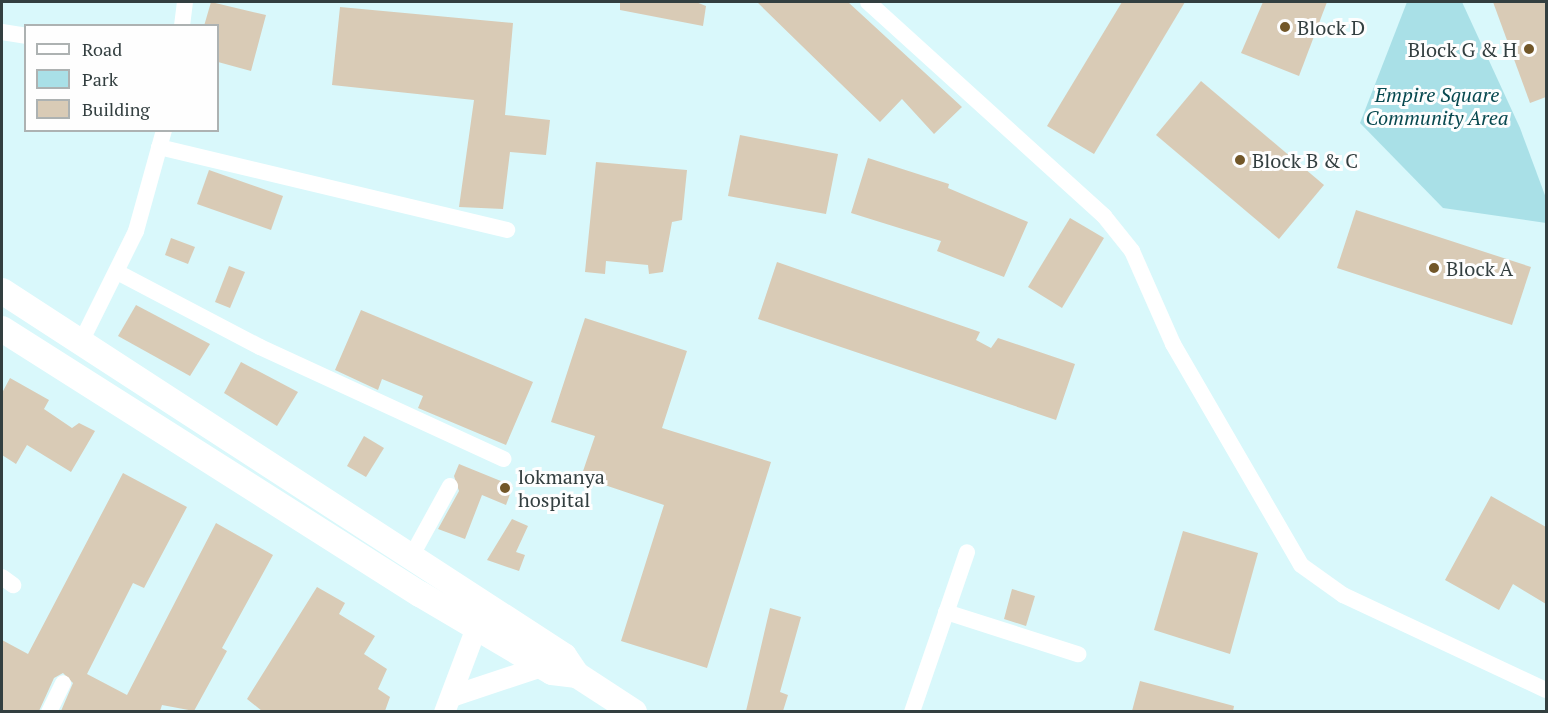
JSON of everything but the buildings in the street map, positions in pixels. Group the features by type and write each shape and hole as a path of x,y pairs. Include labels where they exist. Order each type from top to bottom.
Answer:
{"main road":[{"path":"2,291 411,557 479,616"},
{"path":"3,332 634,711"}],"street":[{"path":"182,24 184,2"},
{"path":"868,2 1104,216 1132,251 1173,344 1301,565 1343,595 1546,690"},
{"path":"2,32 24,36"},
{"path":"81,342 119,273 163,132"},
{"path":"159,147 507,230"},
{"path":"119,273 260,347 503,459"},
{"path":"411,557 450,486"},
{"path":"912,711 967,552"},
{"path":"946,612 1078,654"},
{"path":"448,704 479,616"},
{"path":"448,704 546,657"},
{"path":"49,711 63,683"}],"green space":[{"name":"Empire Square Community Area","path":"1407,2 1462,2 1520,128 1546,198 1546,223 1443,208 1360,123"}],"place":[{"name":"Block D","path":"1285,27"},
{"name":"Block G & H","path":"1529,49"},
{"name":"Block B & C","path":"1240,160"},
{"name":"Block A","path":"1434,268"},
{"name":"lokmanya hospital","path":"505,488"}]}
